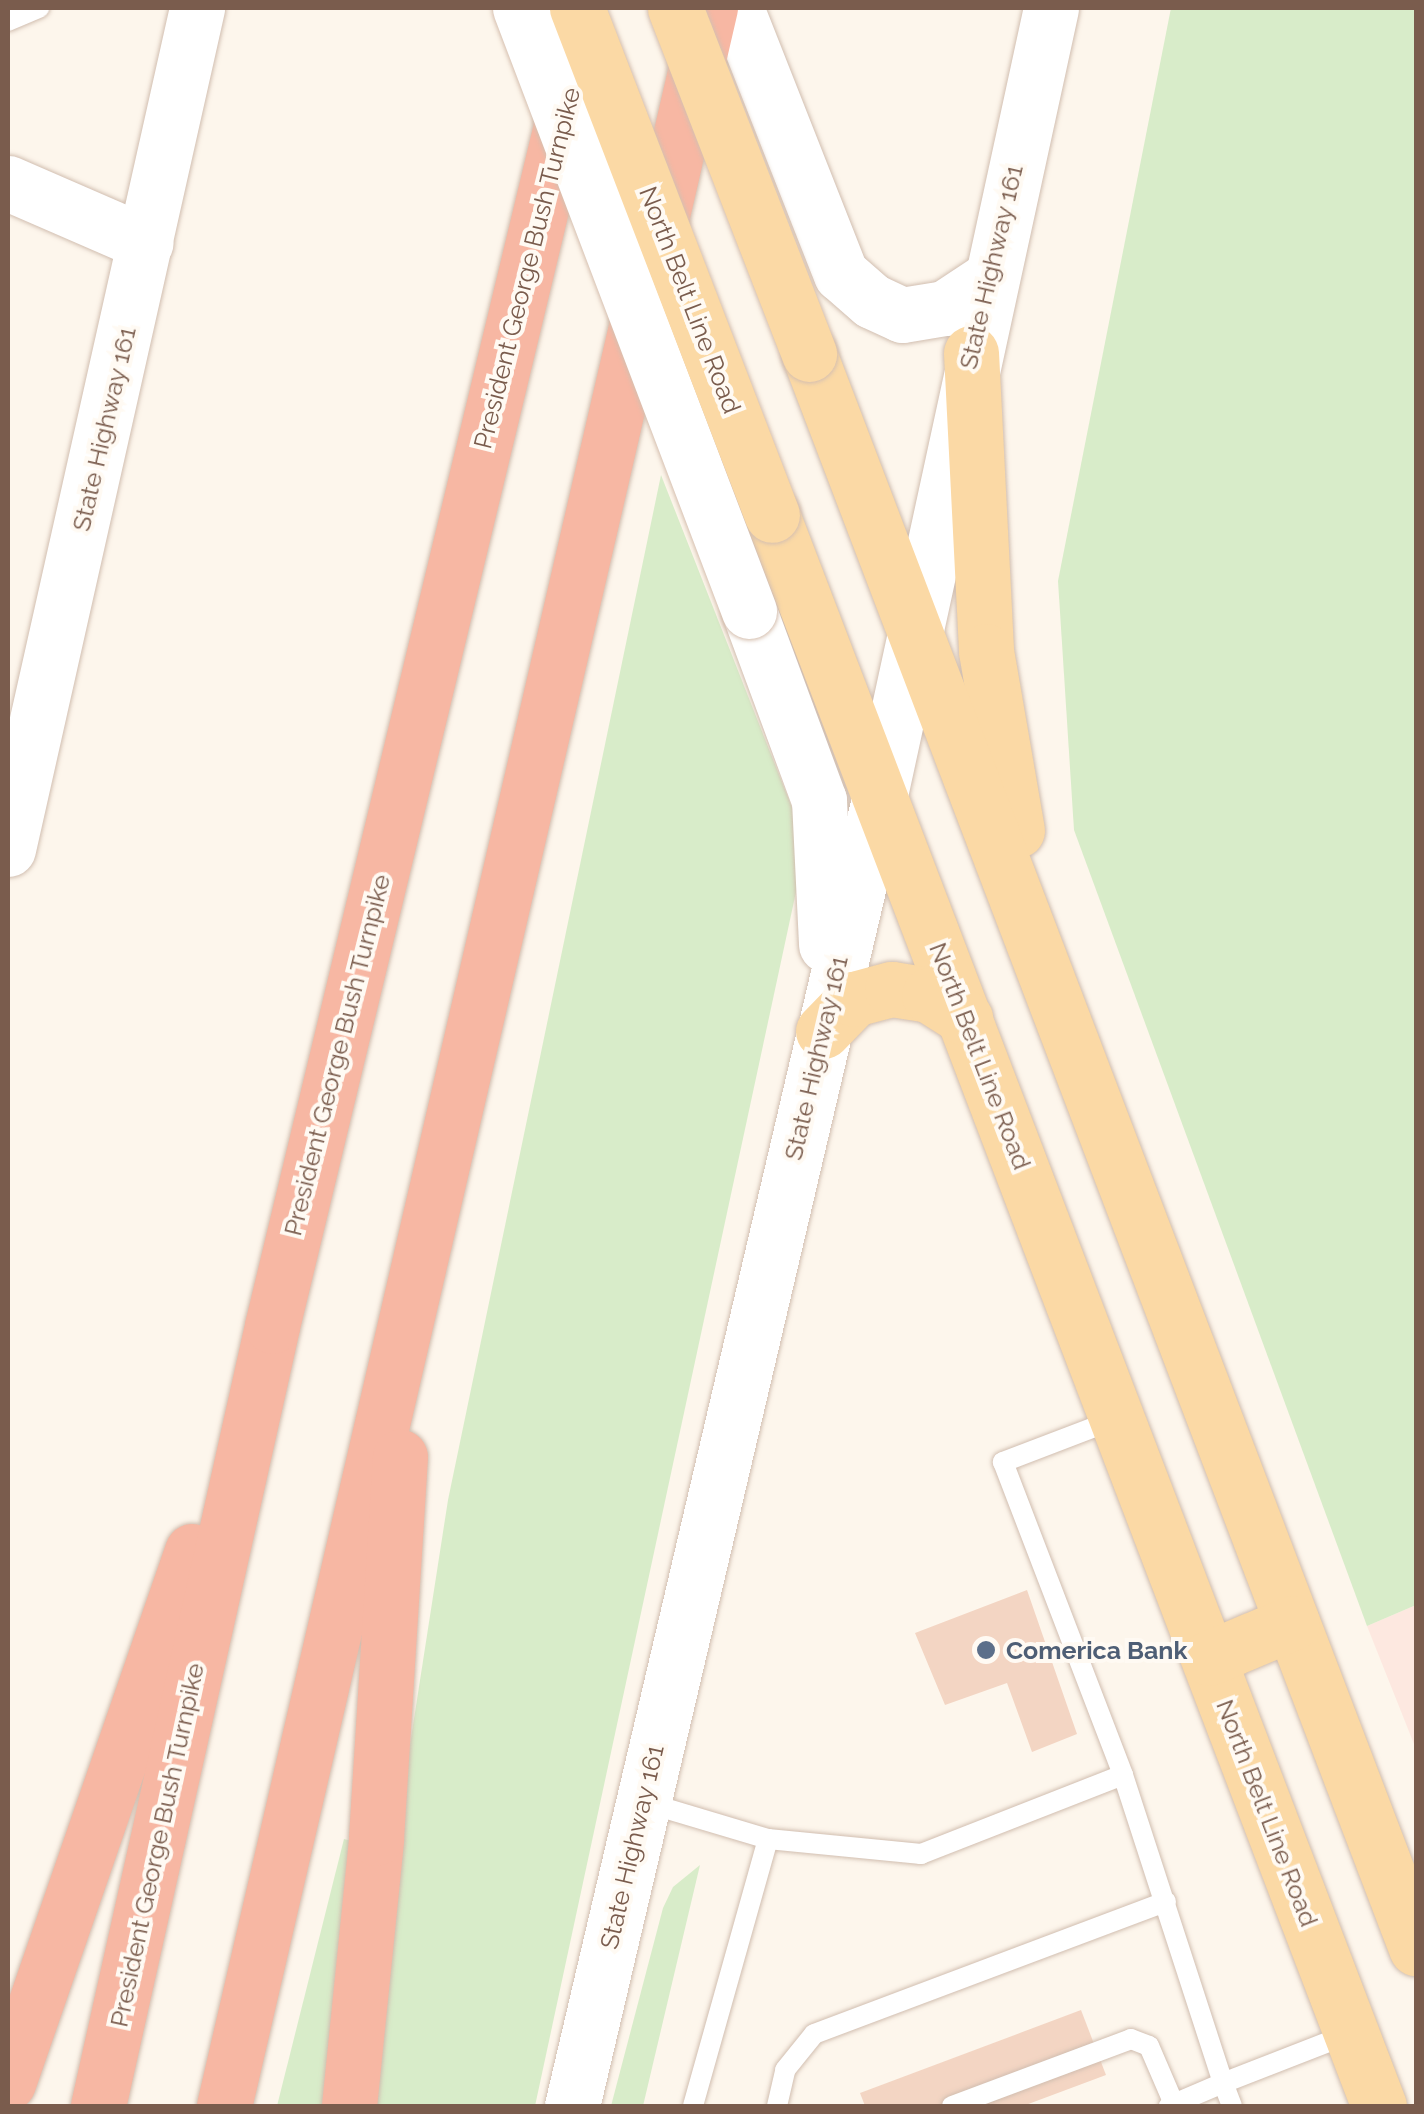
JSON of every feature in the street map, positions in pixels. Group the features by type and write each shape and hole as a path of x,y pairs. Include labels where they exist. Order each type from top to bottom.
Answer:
{"highway":[{"name":"President George Bush Turnpike","path":"98,2106 272,1326 590,8"},
{"path":"224,2106 710,8"},
{"path":"349,2106 376,1838 410,1296"},
{"path":"8,2083 272,1326"}],"main road":[{"name":"State Highway 161","path":"8,848 196,8"},
{"path":"520,8 819,800 826,1015 854,998 892,989 929,996 965,1018"},
{"name":"North Belt Line Road","path":"577,8 1120,1418 1378,2106"},
{"path":"675,8 1416,1948"},
{"path":"736,8 832,256 855,288 902,315 944,308 988,279"},
{"name":"State Highway 161","path":"572,2106 880,795 971,353 1051,8"},
{"path":"8,183 146,243"},
{"path":"971,353 986,651 1041,960"},
{"path":"1208,1658 1292,1624"}],"lane":[{"path":"8,22 39,8"},
{"path":"1120,1418 1003,1462 1123,1775 1232,2106"},
{"path":"642,1802 768,1838 921,1854 1123,1775"},
{"path":"694,2106 768,1838"},
{"path":"777,2106 785,2070 814,2034 1166,1902"},
{"path":"952,2106 1131,2040 1148,2046 1171,2106 1351,2033"}],"shaded area":[{"path":"1416,1605 1416,1749 1367,1626"}],"green space":[{"path":"1171,8 1416,8 1416,1605 1367,1626 1074,830 1058,581"},
{"path":"661,475 804,838 802,864 535,2106 366,2106 398,1822 448,1500"},
{"path":"344,1839 352,1841 325,2106 277,2106"},
{"path":"700,1865 643,2106 611,2106 663,1908 673,1887"}],"building":[{"name":"Comerica Bank","path":"1027,1590 1077,1734 1032,1752 1007,1683 945,1705 915,1633"},
{"path":"1081,2010 1106,2075 1023,2106 865,2106 860,2093"}],"place":[{"name":"Comerica Bank","path":"986,1650"}]}
